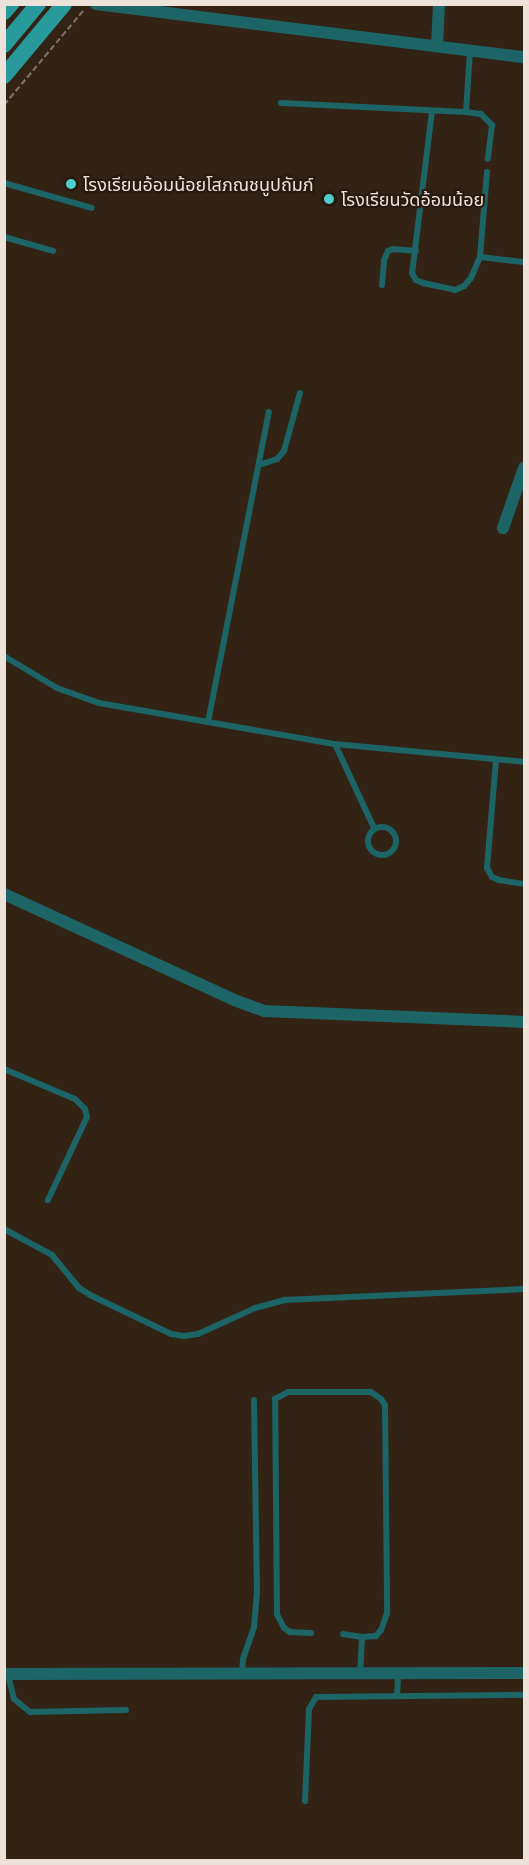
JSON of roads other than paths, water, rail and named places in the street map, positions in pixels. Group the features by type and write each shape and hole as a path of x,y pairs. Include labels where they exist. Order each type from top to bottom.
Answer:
{"main road":[{"path":"4,12 11,4"},
{"path":"4,45 38,4"},
{"path":"4,76 64,4"}],"street":[{"path":"96,4 525,57"},
{"path":"437,46 439,4"},
{"path":"503,528 525,468"},
{"path":"4,894 234,1000 264,1011 525,1022"},
{"path":"6,1674 525,1673"}],"lane":[{"path":"466,111 470,50"},
{"path":"281,103 466,111 482,114 492,124 488,159"},
{"path":"432,111 412,273 416,280 455,290 464,286 471,278 480,257 487,172"},
{"path":"4,183 92,208"},
{"path":"4,237 53,251"},
{"path":"382,285 384,260 388,252 393,249 416,251"},
{"path":"480,257 525,262"},
{"path":"259,465 277,459 284,451 300,393"},
{"path":"208,722 269,412"},
{"path":"4,656 57,688 99,703 335,744 525,762"},
{"path":"335,744 374,828"},
{"path":"496,760 487,868 492,877 499,880 525,884"},
{"path":"385,826 394,833 396,844 389,853 379,855 370,848 368,837 374,828 385,826"},
{"path":"4,1069 75,1099 85,1109 87,1117 48,1200"},
{"path":"4,1229 52,1256 79,1288 90,1295 171,1334 184,1336 198,1334 255,1308 284,1300 525,1289"},
{"path":"311,1633 290,1632 284,1628 277,1614 275,1399 288,1392 371,1392 385,1405 387,1613 381,1630 376,1636 343,1635"},
{"path":"242,1675 243,1659 254,1627 257,1592 254,1400"},
{"path":"360,1675 362,1637"},
{"path":"6,1674 14,1699 30,1712 126,1710"},
{"path":"398,1674 398,1696"},
{"path":"305,1801 311,1702 322,1695 525,1695"}],"place":[{"name":"โรงเรียนอ้อมน้อยโสภณชนูปถัมภ์","path":"71,184"},
{"name":"โรงเรียนวัดอ้อมน้อย","path":"329,199"}]}
